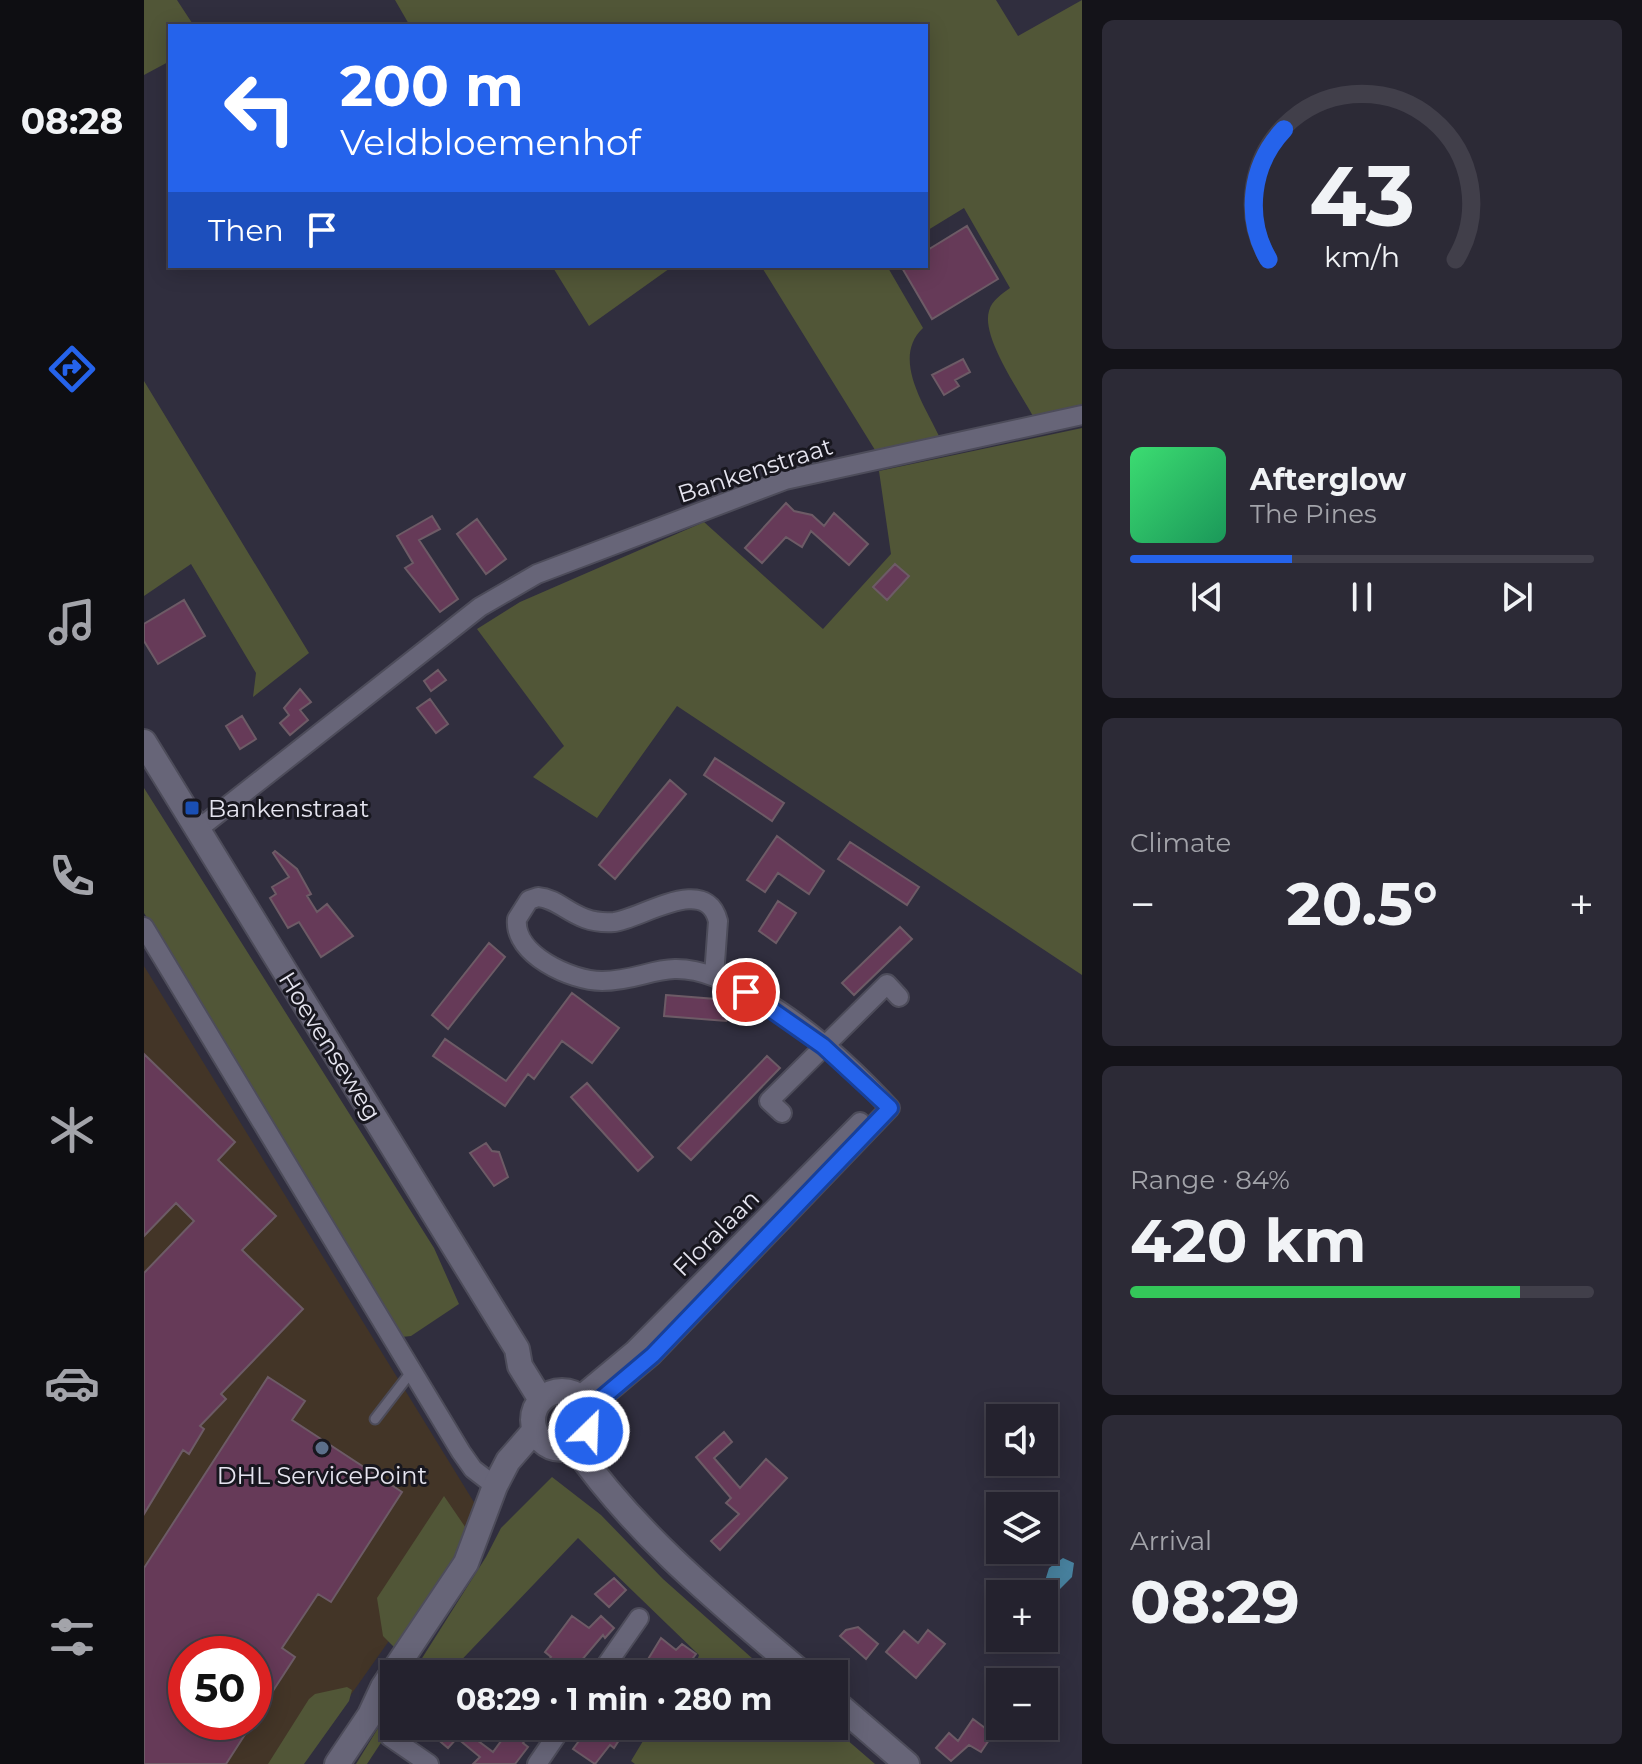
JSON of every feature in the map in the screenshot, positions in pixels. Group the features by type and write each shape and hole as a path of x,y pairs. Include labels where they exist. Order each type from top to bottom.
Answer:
{"main road":[{"name":"Hoevenseweg","path":"144,742 517,1349 531,1358 547,1396"},
{"path":"567,1391 584,1403 591,1424 580,1442 555,1448 541,1437 533,1414 547,1396 567,1391"},
{"path":"401,1660 466,1563 495,1486 508,1461 541,1437"},
{"path":"580,1442 596,1479 616,1496 667,1555 787,1660"},
{"path":"322,1764 360,1708 380,1690"},
{"path":"337,1764 370,1715 380,1693"},
{"path":"848,1713 907,1764"}],"street":[{"name":"Bankenstraat","path":"197,830 480,607 537,574 785,480 1082,415"},
{"path":"714,976 718,921 716,913 702,901 670,902 625,920 600,922 574,916 538,897 529,900 517,919 519,940 530,951 582,979 617,980 674,968 714,976 774,1009 823,1046"},
{"path":"144,927 469,1463 495,1486"},
{"path":"782,1113 769,1101 823,1046 887,984 899,997"},
{"name":"Floralaan","path":"584,1403 653,1355 886,1104 823,1046"},
{"path":"610,1660 639,1618"},
{"path":"394,1740 429,1764"},
{"path":"537,1764 553,1740"}],"lane":[{"path":"375,1419 412,1371"}],"shaded area":[{"path":"144,966 480,1512 302,1764 144,1764"}],"green space":[{"path":"144,0 177,0 193,24 168,24 168,62 144,75"},
{"path":"395,0 996,0 1018,36 1082,0 1082,406 1033,416 996,349 988,322 992,304 1010,288 964,208 928,230 928,24 409,24"},
{"path":"553,268 670,268 589,326"},
{"path":"762,268 888,268 923,328 914,340 910,367 919,397 939,436 875,450"},
{"path":"144,381 309,653 253,697 256,673 191,564 144,596"},
{"path":"1082,428 1082,975 677,706 597,818 533,777 564,746 477,629 520,602 704,522 823,629 891,554 879,471"},
{"path":"144,788 434,1248 459,1304 411,1336 402,1337 144,913"},
{"path":"552,1477 601,1515 663,1579 754,1660 697,1660 699,1655 578,1538 461,1660 421,1660 501,1528"},
{"path":"444,1496 470,1534 396,1649 383,1636 377,1598"},
{"path":"347,1687 352,1690 349,1701 304,1764 268,1764 309,1699 315,1694"},
{"path":"380,1725 380,1740 383,1740 367,1764 356,1764"},
{"path":"644,1740 847,1740 875,1764 635,1764 631,1761"}],"water":[{"path":"1063,1558 1074,1563 1072,1577 1058,1591 1058,1580 1045,1580 1049,1568"}],"building":[{"path":"967,226 998,279 932,319 902,268 928,268 928,250"},
{"path":"963,359 970,372 955,380 959,386 944,395 932,375"},
{"path":"786,503 794,511 812,515 824,526 834,513 868,544 849,565 811,531 802,547 786,537 762,563 745,548"},
{"path":"432,516 440,529 419,540 458,599 440,612 405,568 413,563 397,536"},
{"path":"477,519 506,559 486,574 457,534"},
{"path":"895,564 909,576 887,600 873,587"},
{"path":"184,600 205,636 158,664 144,641 144,624"},
{"path":"438,670 446,680 431,691 424,681"},
{"path":"300,689 311,702 300,710 308,720 290,735 280,723 289,715 284,708"},
{"path":"430,699 448,724 436,733 417,708"},
{"path":"242,716 256,739 240,749 226,726"},
{"path":"715,758 784,803 772,821 704,775"},
{"path":"670,780 686,794 615,879 599,865"},
{"path":"777,836 824,871 809,894 778,873 765,892 747,880"},
{"path":"850,842 919,887 907,905 838,859"},
{"path":"275,851 297,869 317,912 327,904 353,936 321,957 299,922 288,928 270,898 276,894 272,887 289,877 273,853"},
{"path":"778,901 796,913 776,943 759,931"},
{"path":"900,927 912,939 854,995 842,983"},
{"path":"489,943 505,957 448,1029 432,1015"},
{"path":"572,993 619,1028 592,1063 562,1041 534,1079 528,1074 505,1106 433,1056 445,1039 506,1081"},
{"path":"666,995 728,1000 726,1021 664,1016"},
{"path":"144,1054 235,1142 218,1160 276,1216 242,1250 303,1309 221,1394 226,1399 200,1426 204,1429 189,1454 183,1450 144,1514 144,1273 194,1221 176,1203 144,1236"},
{"path":"767,1056 780,1068 691,1160 678,1148"},
{"path":"587,1083 653,1157 638,1171 571,1097"},
{"path":"486,1143 492,1151 499,1152 508,1177 494,1186 470,1153"},
{"path":"268,1377 305,1401 292,1420 402,1492 331,1602 318,1594 282,1648 295,1657 272,1692 272,1636 168,1636 168,1740 241,1740 226,1764 144,1764 144,1568"},
{"path":"724,1432 732,1442 714,1458 740,1488 766,1459 787,1478 720,1550 711,1541 739,1514 726,1503 731,1498 696,1457"},
{"path":"614,1578 626,1590 609,1607 595,1594"},
{"path":"572,1616 589,1628 601,1616 614,1628 605,1638 603,1635 582,1660 549,1660 551,1657 545,1652"},
{"path":"858,1627 878,1644 866,1659 840,1636 846,1630"},
{"path":"928,1630 945,1644 916,1678 886,1652 904,1631 918,1643"},
{"path":"661,1638 676,1650 682,1644 696,1654 692,1660 648,1660"},
{"path":"973,1719 986,1729 986,1740 989,1740 981,1752 969,1745 951,1761 936,1748 949,1733 958,1741"},
{"path":"439,1740 455,1740 448,1748"},
{"path":"459,1740 477,1740 493,1752 502,1740 525,1740 523,1743 528,1747 515,1764 473,1764 480,1757"},
{"path":"580,1740 619,1740 614,1748 610,1745 595,1764 573,1749"}],"place":[{"name":"Bankenstraat","path":"192,808"},
{"name":"DHL ServicePoint","path":"322,1448"}],"route":[{"path":"589,1431 589,1409 653,1355 890,1108 823,1046 746,992"}]}
